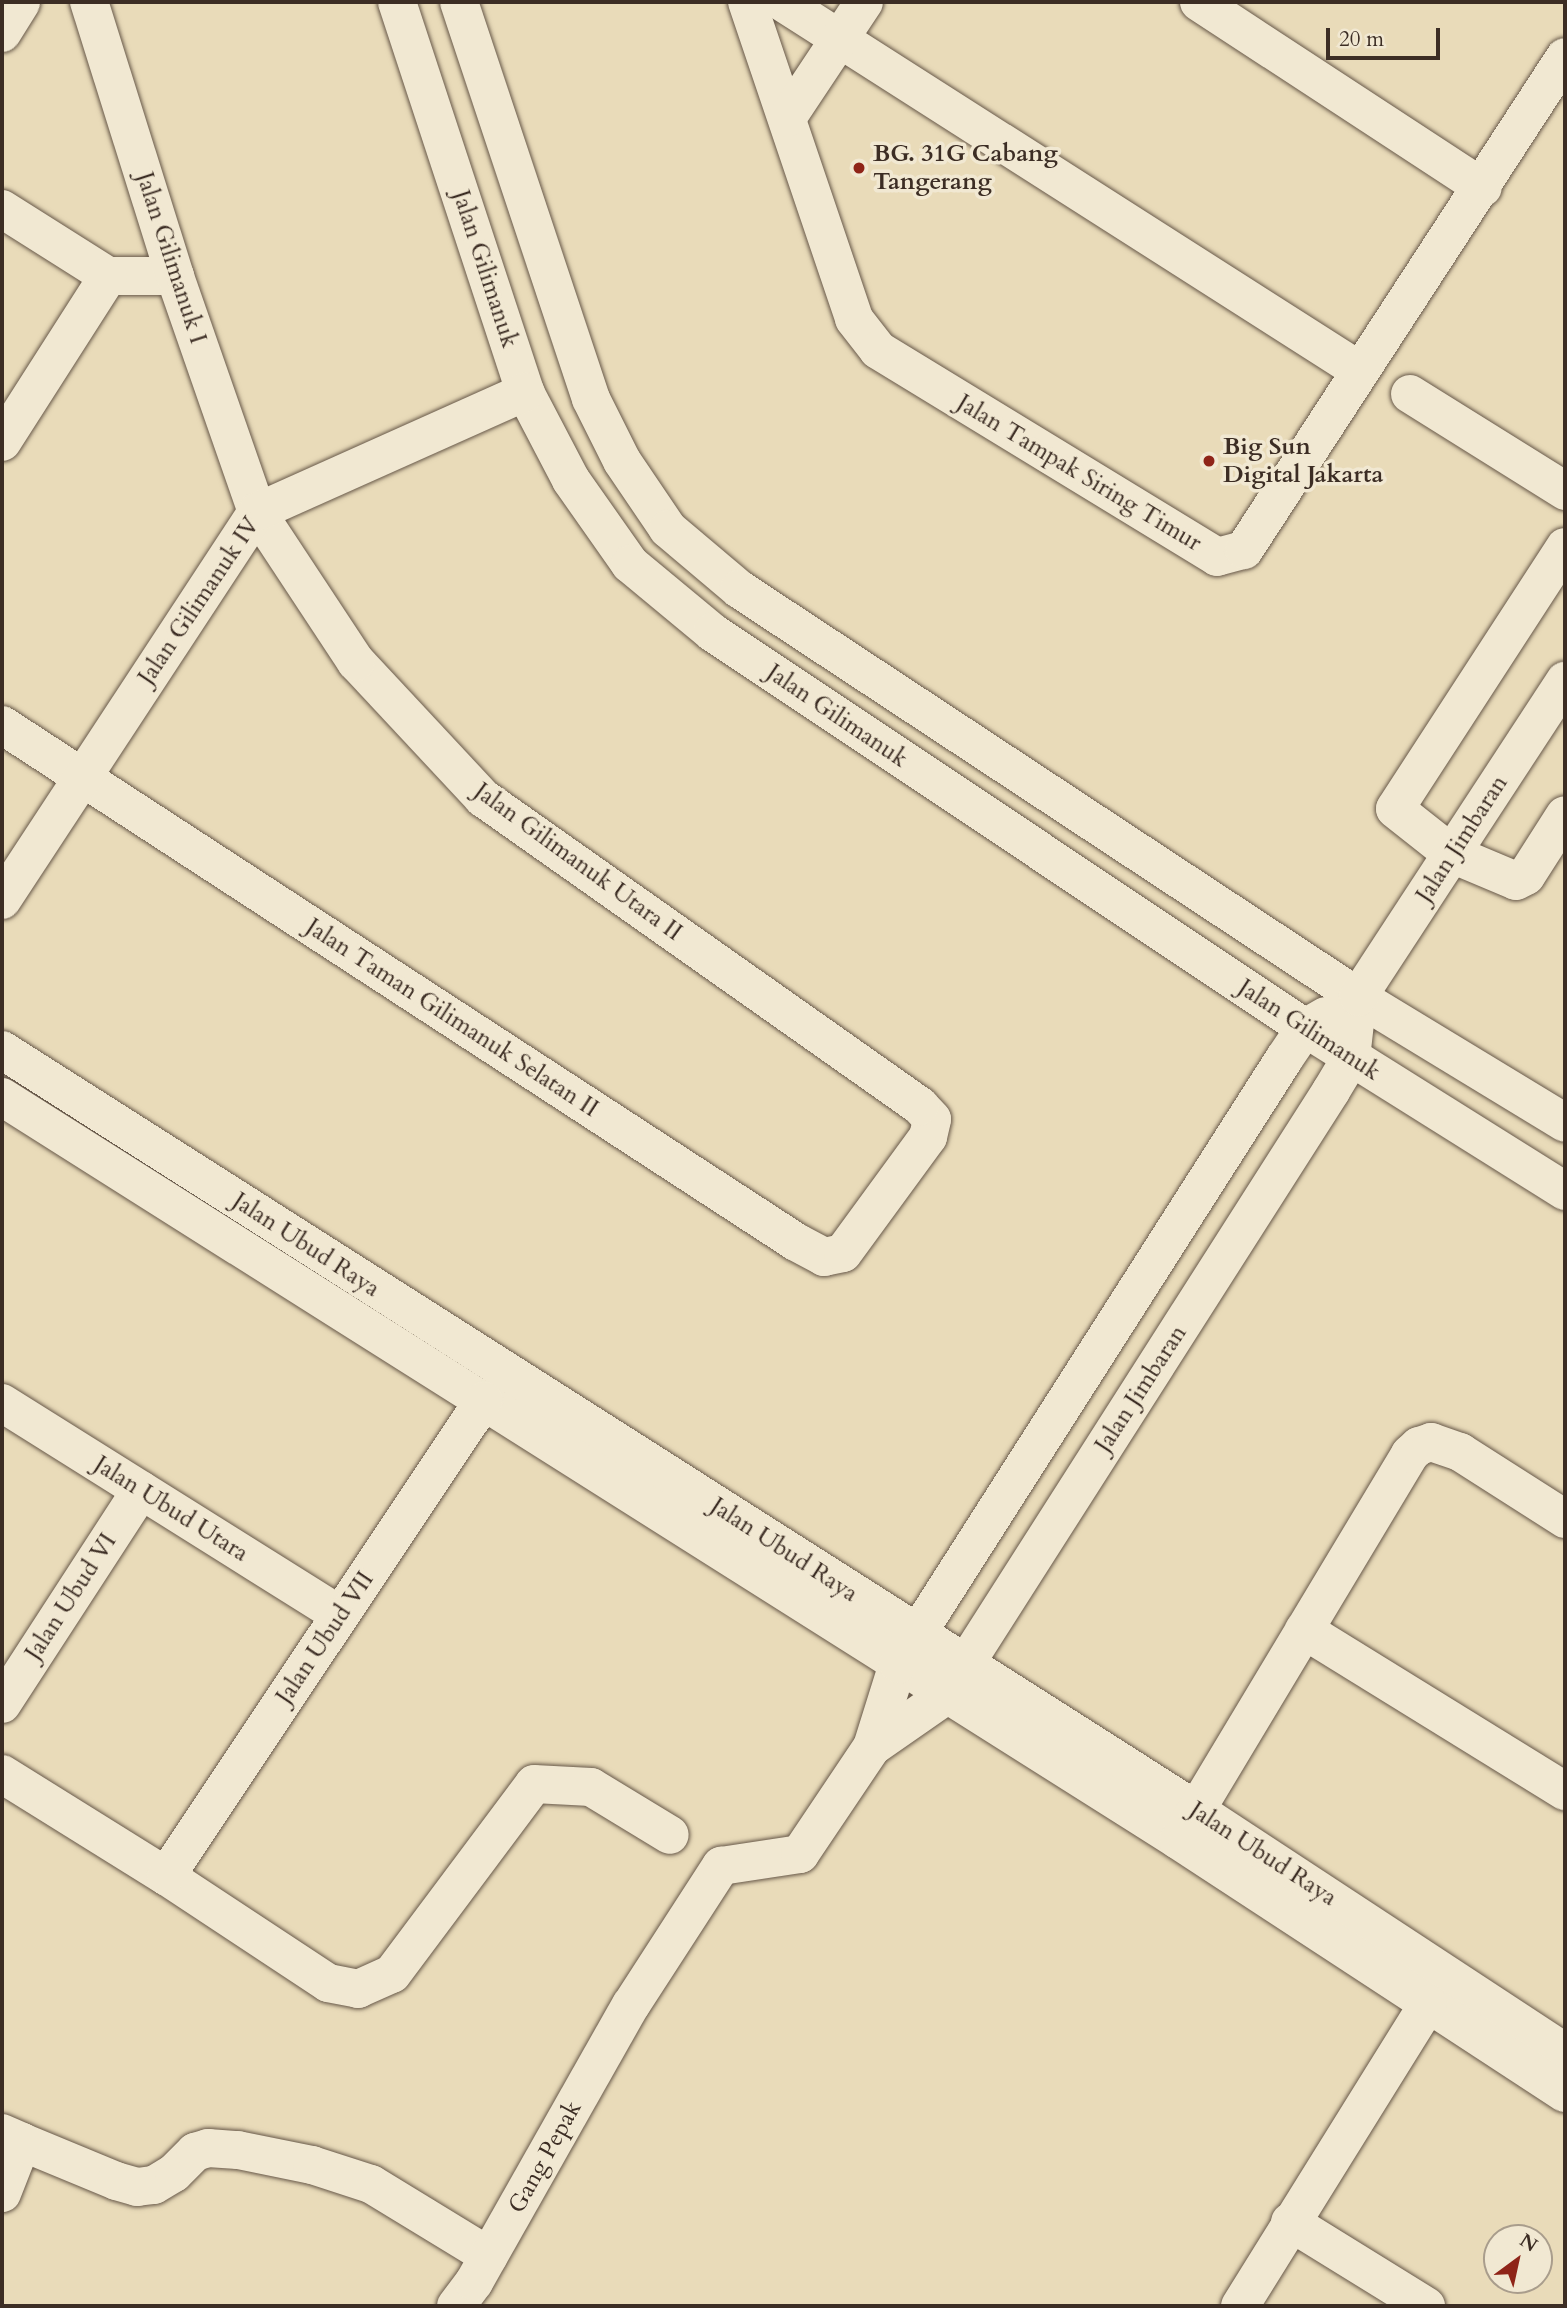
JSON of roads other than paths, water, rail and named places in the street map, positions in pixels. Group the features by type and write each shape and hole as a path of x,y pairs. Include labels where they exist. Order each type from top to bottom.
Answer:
{"street":[{"path":"2,33 21,2"},
{"name":"Jalan Gilimanuk I","path":"89,2 175,276 257,512"},
{"name":"Jalan Gilimanuk","path":"397,2 525,392 571,480 630,564 712,632 1350,1058 1565,1191"},
{"name":"Jalan Gilimanuk","path":"459,2 591,399 622,461 668,528 739,589 1358,997 1565,1123"},
{"name":"Jalan Tampak Siring Timur","path":"747,2 854,319 878,350 1217,557 1244,550 1483,188 1565,57"},
{"path":"782,2 1360,371"},
{"path":"787,118 864,2"},
{"path":"1199,2 1483,188"},
{"path":"2,209 108,276 175,276"},
{"path":"2,442 108,276"},
{"name":"Jalan Gilimanuk IV","path":"2,900 257,512 525,392"},
{"path":"1410,394 1565,491"},
{"name":"Jalan Gilimanuk Utara II","path":"257,512 356,662 482,798 920,1106 932,1119 928,1137 843,1253 824,1257"},
{"path":"1565,547 1395,809 1452,855 1510,880 1522,879 1565,815"},
{"name":"Jalan Jimbaran","path":"872,1746 955,1680 1327,1098 1350,1058 1358,997 1565,681"},
{"name":"Jalan Taman Gilimanuk Selatan II","path":"2,725 796,1242 824,1257"},
{"name":"Jalan Jimbaran","path":"631,2005 721,1866 800,1854 872,1746 908,1649 1279,1067 1305,1028 1358,997"},
{"name":"Jalan Ubud Raya","path":"2,1050 858,1618"},
{"path":"1279,1067 1327,1098"},
{"name":"Jalan Ubud Raya","path":"2,1097 484,1400 858,1618 1187,1825 1565,2052"},
{"name":"Jalan Ubud VII","path":"166,1876 484,1400"},
{"name":"Jalan Ubud Utara","path":"2,1403 340,1615"},
{"path":"1187,1825 1410,1454 1419,1446 1432,1443 1460,1452 1565,1519"},
{"name":"Jalan Ubud VI","path":"2,1704 141,1490"},
{"path":"1304,1630 1565,1791"},
{"path":"2,1774 166,1876 328,1983 358,1989 392,1974 534,1784 591,1787 670,1835"},
{"name":"Jalan Ubud Raya","path":"1187,1825 1428,2004 1565,2093"},
{"path":"1240,2306 1428,2004"},
{"name":"Gang Pepak","path":"456,2306 489,2256 631,2005"},
{"path":"2,2193 12,2137 116,2181 137,2187 154,2185 174,2173 195,2152 208,2148 238,2150 312,2165 371,2185 489,2256"},
{"path":"1290,2222 1426,2306"}],"place":[{"name":"BG. 31G Cabang Tangerang","path":"859,168"},
{"name":"Big Sun Digital Jakarta","path":"1209,461"}]}
